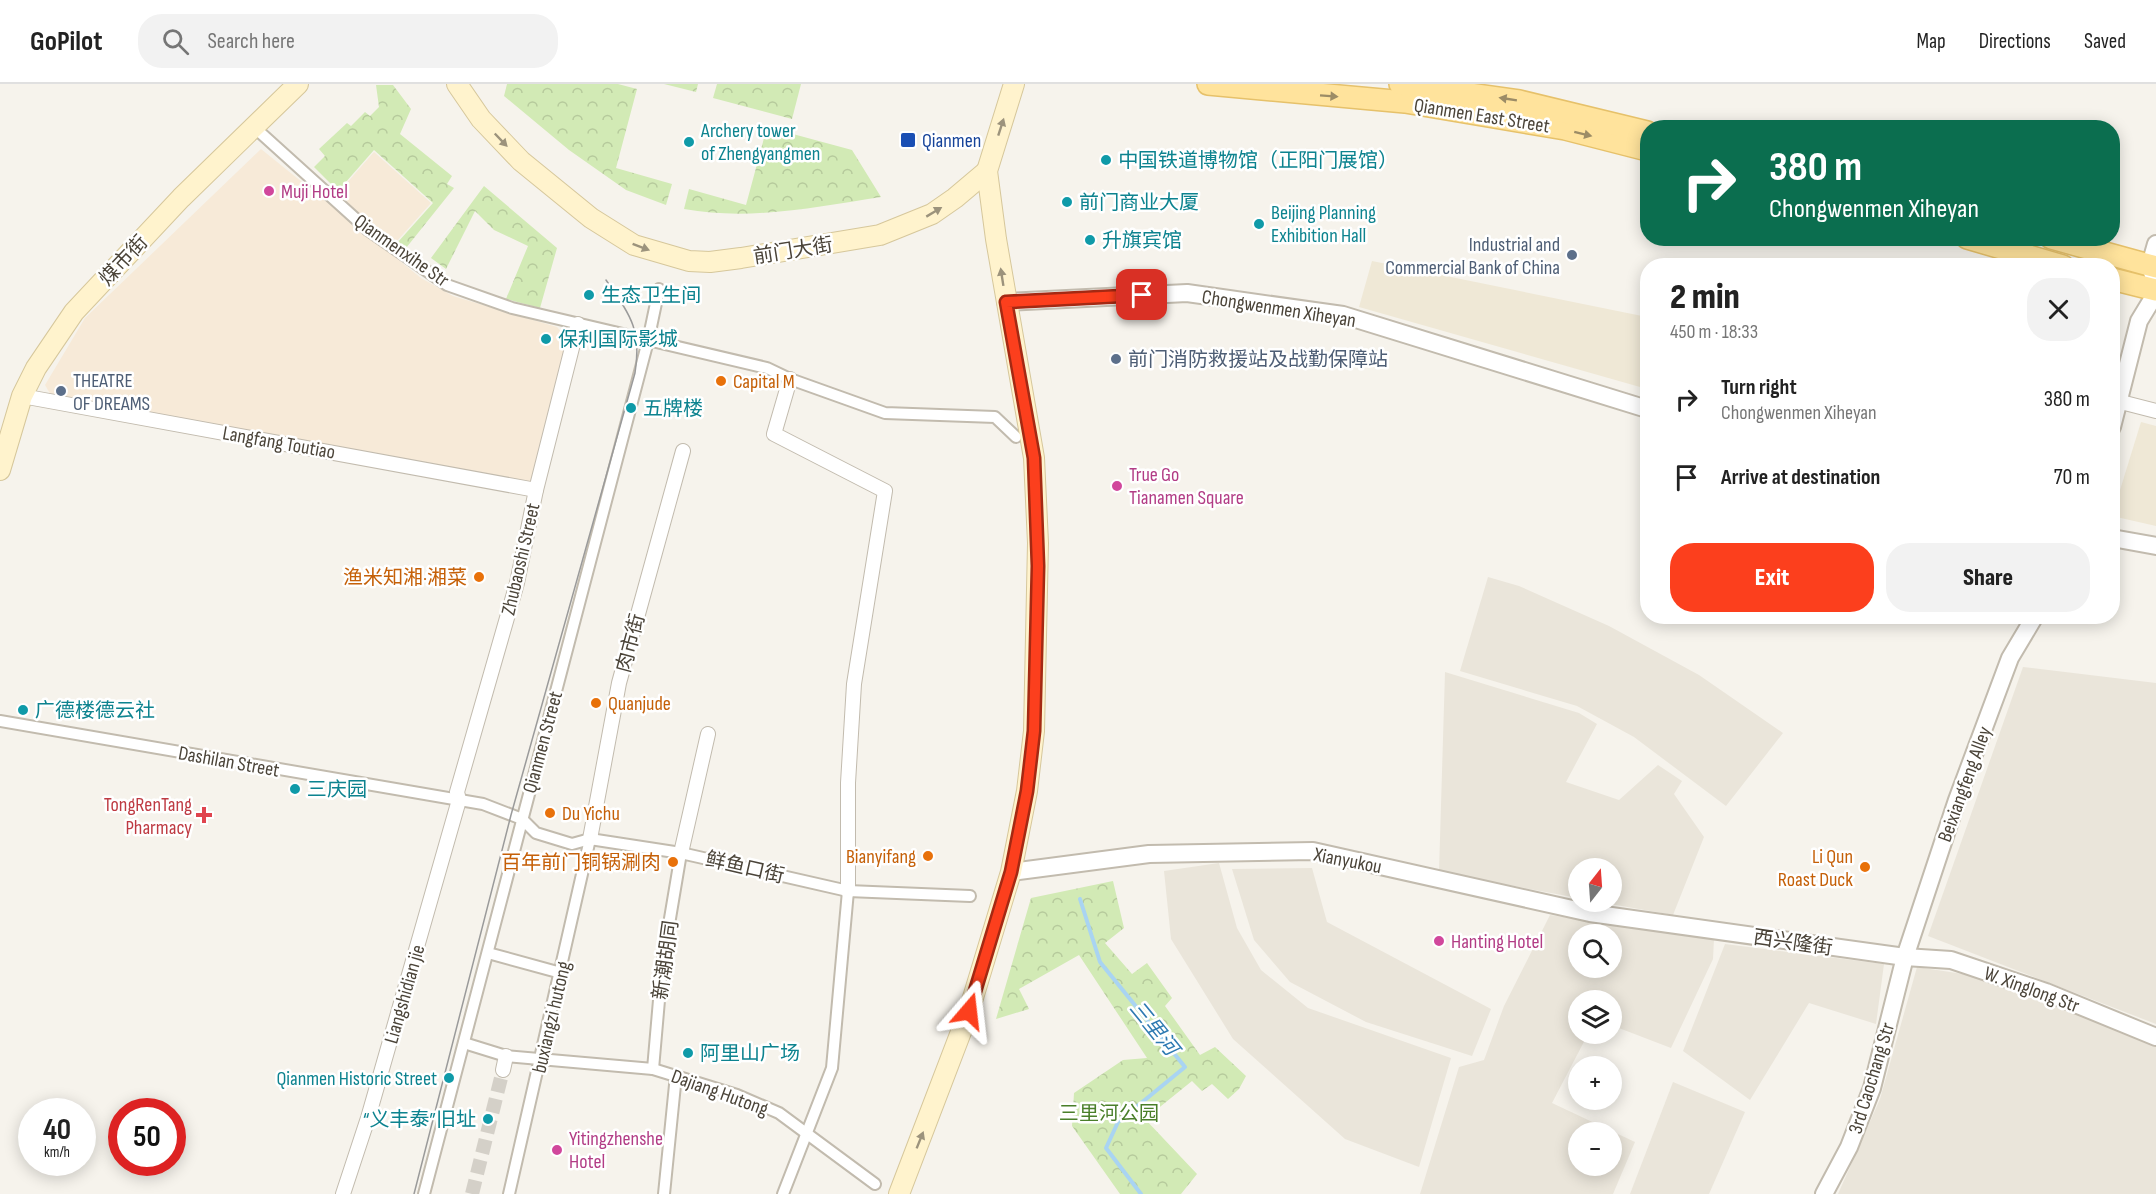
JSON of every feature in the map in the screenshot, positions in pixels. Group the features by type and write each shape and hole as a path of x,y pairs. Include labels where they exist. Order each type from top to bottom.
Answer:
{"main road":[{"name":"煤市街","path":"0,470 22,396 36,368 74,312 181,198 298,84"},
{"name":"前门大街","path":"457,84 481,119 521,161 591,218 634,245 667,257 689,261 721,261 880,235 932,214 987,171"},
{"path":"899,1194 969,1011 1011,872 1027,791 1034,731 1038,543 1034,458 1006,302 987,171 1014,84"},
{"name":"Qianmen East Street","path":"1208,84 1406,102 1565,129 1640,148"},
{"name":"Qianmen East Street","path":"1400,84 1519,101 1640,130"},
{"path":"1994,246 2036,258"},
{"path":"2080,246 2153,266"},
{"path":"2120,281 2156,290"}],"street":[{"name":"Qianmenxihe Str","path":"254,127 368,230 447,285 512,308 767,368 790,379 885,413 995,417 1016,437"},
{"path":"2120,390 2139,321 2156,290 2153,266 2156,244"},
{"name":"Qianmen Street","path":"424,1194 524,821 648,341 659,289"},
{"name":"Chongwenmen Xiheyan","path":"1006,302 1186,293 1344,315 1640,407"},
{"name":"Zhubaoshi Street","path":"458,796 517,583 536,490 578,324"},
{"path":"783,1194 809,1133 832,1068 848,891 848,783 854,684 885,491 774,434 790,379"},
{"name":"Langfang Toutiao","path":"22,396 536,490"},
{"path":"2120,402 2156,411"},
{"name":"肉市街","path":"590,839 619,683 683,451"},
{"path":"2120,539 2156,546"},
{"name":"Beixiangfeng Alley","path":"1905,957 1957,800 2010,658 2030,624"},
{"name":"Dashilan Street","path":"0,721 458,796 524,821"},
{"path":"681,852 708,734"},
{"name":"Liangshidian jie","path":"343,1194 368,1118 458,796"},
{"name":"鲜鱼口街","path":"524,821 536,833 572,844 590,839 681,852 848,891 970,896"},
{"name":"buxiangzi hutong","path":"509,1194 542,1058 590,839"},
{"name":"新潮胡同","path":"653,1069 662,966 681,852"},
{"name":"Xianyukou","path":"1011,872 1149,854 1313,852 1547,905 1681,926"},
{"name":"西兴隆街","path":"1681,926 1905,957"},
{"path":"488,953 561,973"},
{"name":"W. Xinglong Str","path":"1905,957 1951,960 2046,992 2156,1037"},
{"name":"3rd Caochang Str","path":"1824,1194 1849,1147 1872,1088 1905,957"},
{"name":"Dajiang Hutong","path":"464,1043 504,1063 542,1058 653,1069 676,1075 779,1113 875,1184"},
{"path":"664,1194 676,1075"}],"shaded area":[{"path":"261,149 421,278 453,296 557,327 569,341 535,487 52,397 45,385 85,318"},
{"path":"374,152 431,203 396,242 371,226 338,193"},
{"path":"1372,261 1640,316 1640,387 1359,307"},
{"path":"2141,422 2156,426 2156,526 2120,518 2120,490"},
{"path":"1488,577 1519,586 1609,626 1699,675 1783,733 1726,806 1634,737 1577,706 1460,671"},
{"path":"2023,667 2156,683 2156,1024 1928,936"},
{"path":"1445,672 1579,713 1597,724 1566,782 1619,800 1658,765 1682,781 1674,794 1704,837 1673,915 1622,906 1622,858 1568,858 1568,896 1439,872"},
{"path":"1219,863 1237,928 1261,970 1308,1008 1451,1058 1419,1167 1345,1139 1233,1039 1171,939 1164,871"},
{"path":"1312,868 1327,922 1491,1009 1472,1056 1366,1022 1290,982 1254,940 1232,869"},
{"path":"1550,915 1612,924 1568,924 1568,978 1622,978 1622,926 1714,939 1713,959 1671,1048 1622,1029 1622,990 1568,990 1568,1044 1583,1044 1577,1056 1568,1056 1568,1072 1552,1103 1592,1122 1568,1122 1568,1176 1621,1176 1613,1194 1420,1194 1459,1067 1484,1060 1504,1006"},
{"path":"1725,944 1884,964 1876,1024 1809,1003 1750,1100 1683,1051"},
{"path":"1917,967 1983,977 2156,1045 2156,1194 1838,1194 1880,1099"},
{"path":"1673,1082 1745,1112 1709,1194 1630,1194"},
{"path":"1622,1136 1635,1142 1622,1173"}],"green space":[{"path":"507,84 618,84 637,89 616,168 672,184 666,205 626,190 569,150 504,96"},
{"path":"664,84 698,84 696,92"},
{"path":"717,84 801,84 792,119 713,98"},
{"path":"376,85 393,85 411,109 400,134 452,176 447,184 454,188 406,248 398,242 433,203 374,150 338,191 314,167 325,156 319,149 347,123 351,126 365,112 370,116 379,107"},
{"path":"767,127 852,150 881,197 758,213 733,214 684,209 689,189 746,205"},
{"path":"484,186 557,248 540,308 506,299 528,246 494,230 475,211 446,269 431,258"},
{"name":"三里河公园","path":"1113,881 1124,928 1105,943 1132,974 1147,963 1172,998 1165,1006 1200,1055 1215,1047 1246,1076 1239,1089 1228,1099 1212,1084 1202,1091 1192,1081 1145,1119 1197,1174 1181,1194 1120,1194 1072,1126 1074,1093 1123,1060 1147,1058 1079,955 1019,989 1029,1009 996,1019 1031,898"}],"waterway":[{"name":"三里河","path":"1080,899 1100,962 1185,1067 1118,1122 1106,1148 1141,1194"}],"tunnel":[{"path":"472,1194 503,1070"}],"tram line":[{"path":"414,1194 511,815 635,373 637,345 632,323 606,280"}],"place":[{"name":"Qianmen","path":"908,140"},
{"name":"Archery tower of Zhengyangmen","path":"689,142"},
{"name":"中国铁道博物馆（正阳门展馆）","path":"1106,160"},
{"name":"Muji Hotel","path":"269,191"},
{"name":"前门商业大厦","path":"1067,202"},
{"name":"Beijing Planning Exhibition Hall","path":"1259,224"},
{"name":"升旗宾馆","path":"1090,240"},
{"name":"Industrial and Commercial Bank of China","path":"1572,255"},
{"name":"生态卫生间","path":"589,295"},
{"name":"保利国际影城","path":"546,339"},
{"name":"前门消防救援站及战勤保障站","path":"1116,359"},
{"name":"Capital M","path":"721,381"},
{"name":"THEATRE OF DREAMS","path":"61,391"},
{"name":"五牌楼","path":"631,408"},
{"name":"True Go Tianamen Square","path":"1117,486"},
{"name":"渔米知湘·湘菜","path":"479,577"},
{"name":"Quanjude","path":"596,703"},
{"name":"广德楼德云社","path":"23,710"},
{"name":"三庆园","path":"295,789"},
{"name":"Du Yichu","path":"550,813"},
{"name":"TongRenTang Pharmacy","path":"204,815"},
{"name":"Bianyifang","path":"928,856"},
{"name":"百年前门铜锅涮肉","path":"673,862"},
{"name":"Li Qun Roast Duck","path":"1865,867"},
{"name":"Hanting Hotel","path":"1439,941"},
{"name":"阿里山广场","path":"688,1053"},
{"name":"Qianmen Historic Street","path":"449,1078"},
{"name":"“义丰泰”旧址","path":"488,1119"},
{"name":"Yitingzhenshe Hotel","path":"557,1150"}],"route":[{"path":"969,1011 1017,847 1034,731 1038,612 1034,458 1006,302 1142,295"}]}
